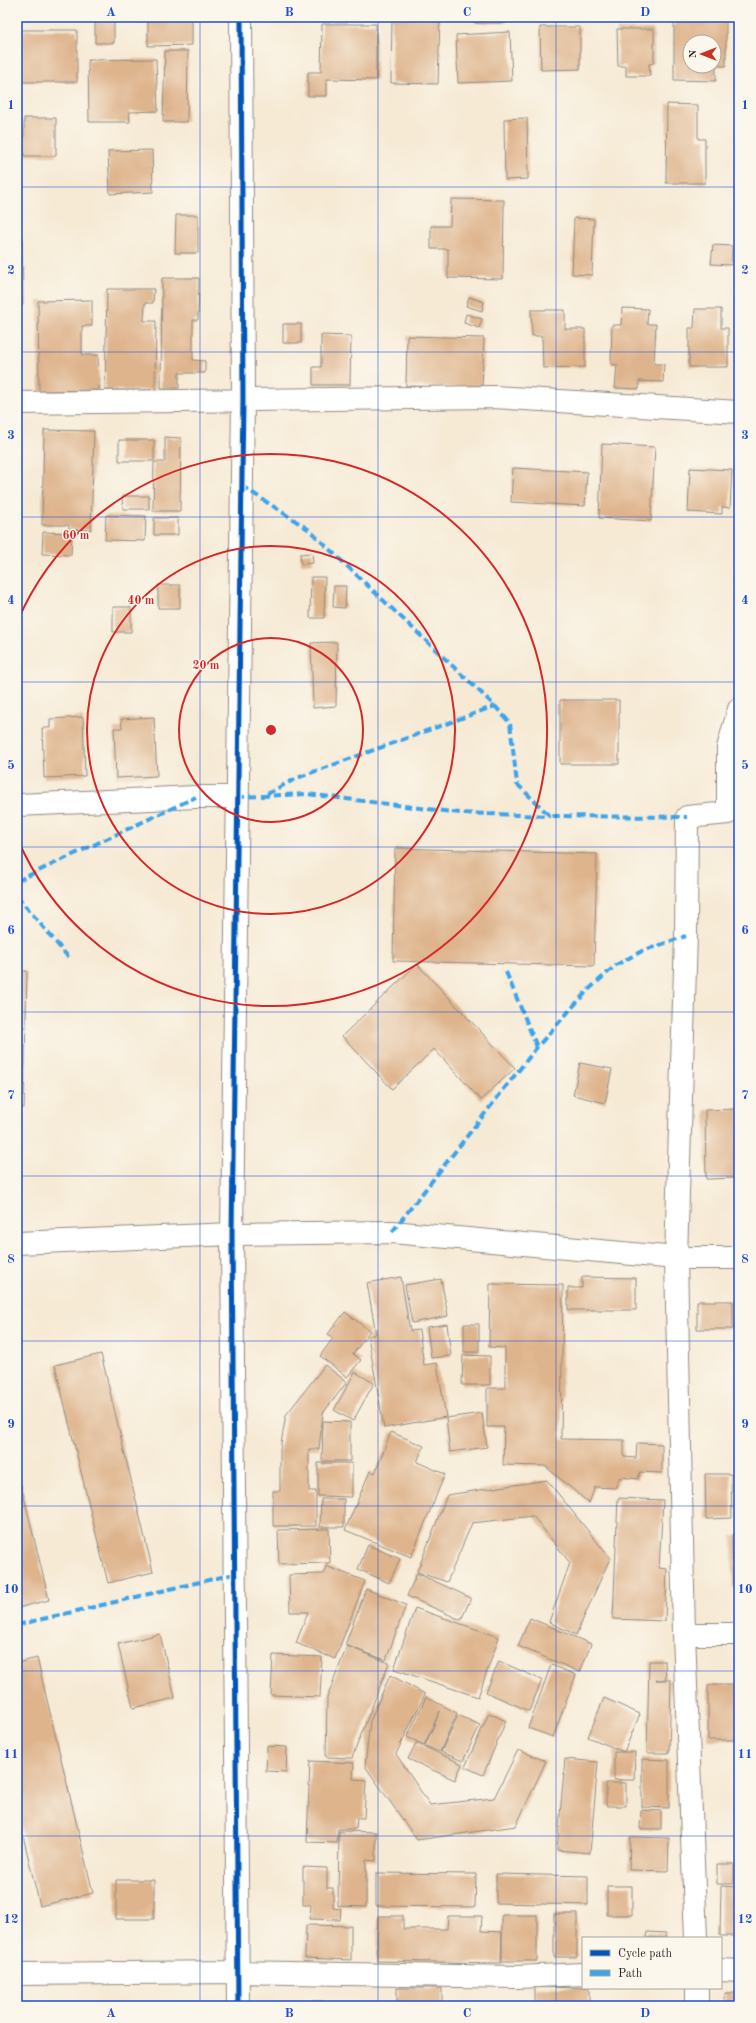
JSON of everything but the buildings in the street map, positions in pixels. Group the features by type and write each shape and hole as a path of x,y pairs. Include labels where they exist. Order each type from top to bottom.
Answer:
{"street":[{"path":"238,2006 232,1234 243,399 241,17"},
{"path":"17,403 493,397 739,412"},
{"path":"696,1937 684,1634 676,1258 686,936 687,817 734,813 728,748 739,709"},
{"path":"17,805 196,797 237,797"},
{"path":"17,1242 232,1234 392,1232 676,1258 739,1258"},
{"path":"684,1634 739,1634"},
{"path":"722,1970 739,1970"},
{"path":"17,1974 238,1972 517,1977 582,1974"},
{"path":"696,2006 697,1989"}],"marked path":[{"path":"242,486 308,529 495,706 510,723 517,784 550,816 687,817"},
{"path":"267,794 297,778 495,706"},
{"path":"237,797 307,794 460,813 550,816"},
{"path":"17,881 196,797"},
{"path":"17,896 69,958"},
{"path":"392,1232 537,1047 587,991 616,965 642,951 686,936"},
{"path":"506,972 537,1047"},
{"path":"17,1625 234,1574"}],"cycle path":[{"path":"238,2006 232,1234 243,399 241,17"}]}
